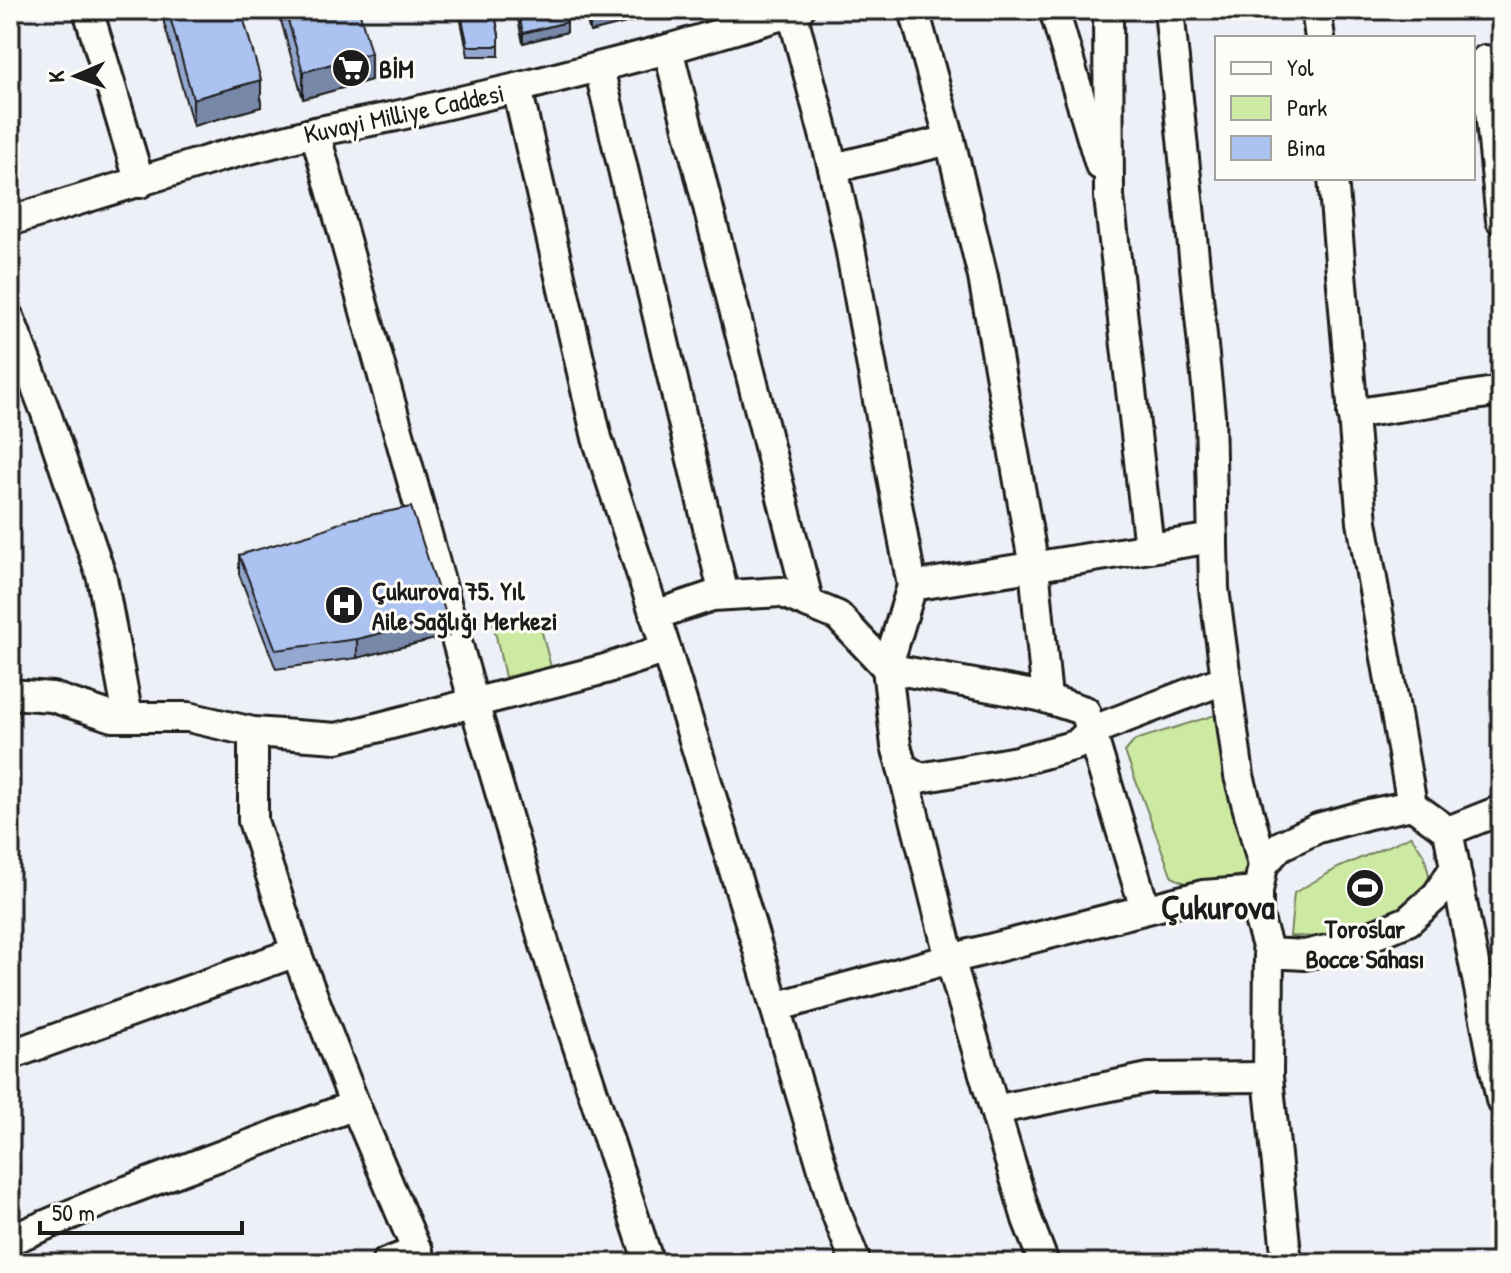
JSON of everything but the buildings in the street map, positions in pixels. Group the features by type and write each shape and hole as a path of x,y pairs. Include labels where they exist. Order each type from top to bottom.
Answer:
{"street":[{"path":"88,10 140,183"},
{"path":"914,10 983,277 1034,567 1047,698"},
{"path":"1054,10 1109,197"},
{"path":"1108,10 1109,197 1149,548"},
{"path":"1169,10 1210,415 1214,589 1239,776 1261,878 1258,916 1269,953 1268,1077 1287,1263"},
{"path":"1316,10 1320,36"},
{"path":"795,11 849,242 912,586 887,668 896,746 950,959 1027,1219 1044,1263"},
{"name":"Kuvayi Milliye Caddesi","path":"10,221 219,157 315,132 599,68 795,11"},
{"path":"668,49 809,604"},
{"path":"1486,60 1501,220"},
{"path":"599,68 724,595"},
{"path":"517,88 597,438 666,649 835,1210 856,1263"},
{"path":"315,132 546,949 649,1263"},
{"path":"833,168 950,140"},
{"path":"1333,180 1362,522 1412,805 1448,831 1501,1100"},
{"path":"10,319 46,413 102,578 128,717"},
{"path":"1352,414 1501,391"},
{"path":"912,586 1213,538"},
{"path":"655,615 712,596 781,592 838,616 887,668 1047,698 1085,711 1145,909"},
{"path":"10,694 52,697 113,717 188,717 253,732 337,738 605,669 666,649"},
{"path":"902,767 920,778 1017,761 1076,745 1091,731 1226,679"},
{"path":"253,732 253,821 296,952 355,1105 420,1257 386,1263"},
{"path":"775,1007 1261,878 1280,846 1318,828 1412,805"},
{"path":"1448,831 1501,810"},
{"path":"1269,953 1305,955 1349,945 1408,921 1437,895 1455,867"},
{"path":"10,1055 296,952"},
{"path":"995,1110 1149,1078 1268,1077"},
{"path":"10,1240 129,1190 355,1105"}],"green space":[{"path":"538,617 551,667 505,677 493,622"},
{"path":"1231,710 1254,873 1187,884 1172,877 1125,752 1135,740"},
{"name":"Toroslar Bocce Sahası","path":"1411,836 1424,855 1431,883 1415,899 1385,921 1353,935 1290,936 1294,893 1338,868"}],"place":[{"name":"BİM","path":"351,68"},
{"name":"Çukurova 75. Yıl Aile Sağlığı Merkezi","path":"344,605"},
{"name":"Toroslar Bocce Sahası","path":"1365,888"}],"district":[{"name":"Çukurova","path":"1218,907"}]}
